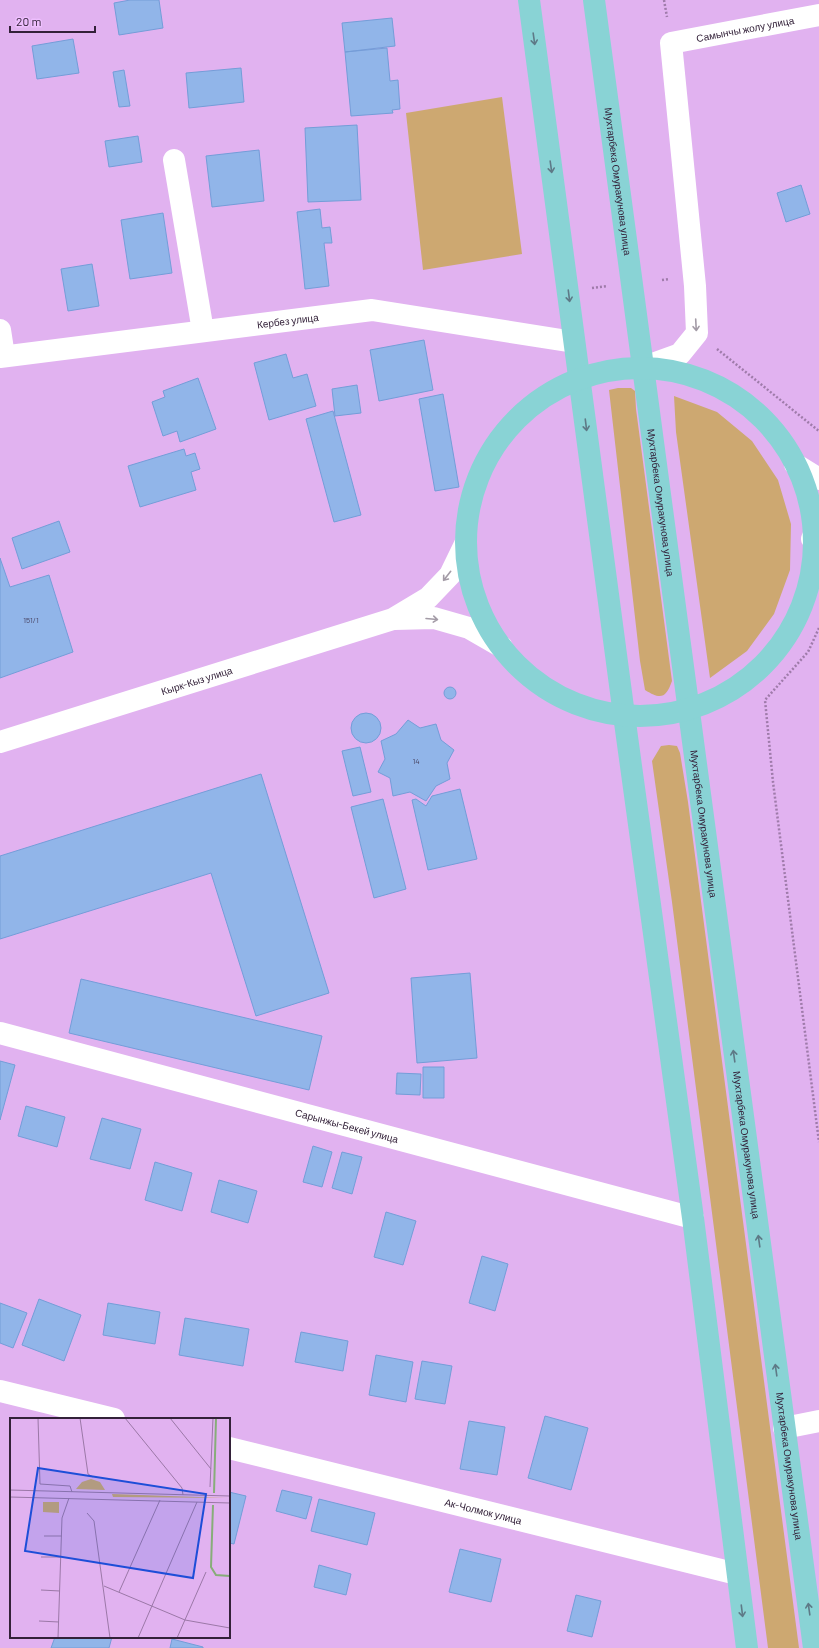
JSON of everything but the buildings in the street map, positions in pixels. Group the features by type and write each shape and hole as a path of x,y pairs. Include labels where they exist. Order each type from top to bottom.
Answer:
{"main road":[{"path":"529,0 624,715 693,1218 747,1648"},
{"name":"Мухтарбека Омуракунова улица","path":"594,0 814,1648"},
{"path":"644,367 676,371 698,378 733,394 758,414 778,437 795,464 806,492 813,526 816,531 812,561 805,594 792,626 772,654 748,678 720,697 688,709 656,715 624,715 589,709 558,696 529,676 505,652 486,623 473,591 466,559 466,526 472,493 484,463 502,435 524,411 550,392 580,378 611,369 644,367"}],"street":[{"name":"Самынчы жолу улица","path":"697,333 695,286 671,44 819,15"},
{"path":"174,160 204,331"},
{"name":"Кербез улица","path":"2,356 372,310 574,342"},
{"path":"0,330 2,356"},
{"path":"644,367 680,354 697,333"},
{"path":"795,464 819,479"},
{"name":"Кырк-Кыз улица","path":"0,742 393,619 428,598 450,575 466,542"},
{"name":"Кырк-Кыз улица","path":"393,619 434,618 469,628 502,647"},
{"name":"Сарынжы-Бекей улица","path":"0,1033 693,1218"},
{"path":"0,1391 110,1418"},
{"path":"784,1428 819,1421"},
{"name":"Ак-Чолмок улица","path":"230,1448 738,1574"}],"path":[{"path":"697,333 819,431"},
{"path":"819,628 808,652 765,700 773,782 819,1142"}],"shaded area":[{"path":"502,97 522,254 423,270 406,113"},
{"path":"631,388 635,391 636,409 672,681 668,691 662,696 655,695 645,690 640,661 609,390"},
{"path":"674,396 717,412 752,441 778,480 791,524 790,570 774,614 747,651 710,678 676,432"},
{"path":"661,746 677,746 680,753 688,802 799,1648 768,1648 672,902 652,761"}]}
